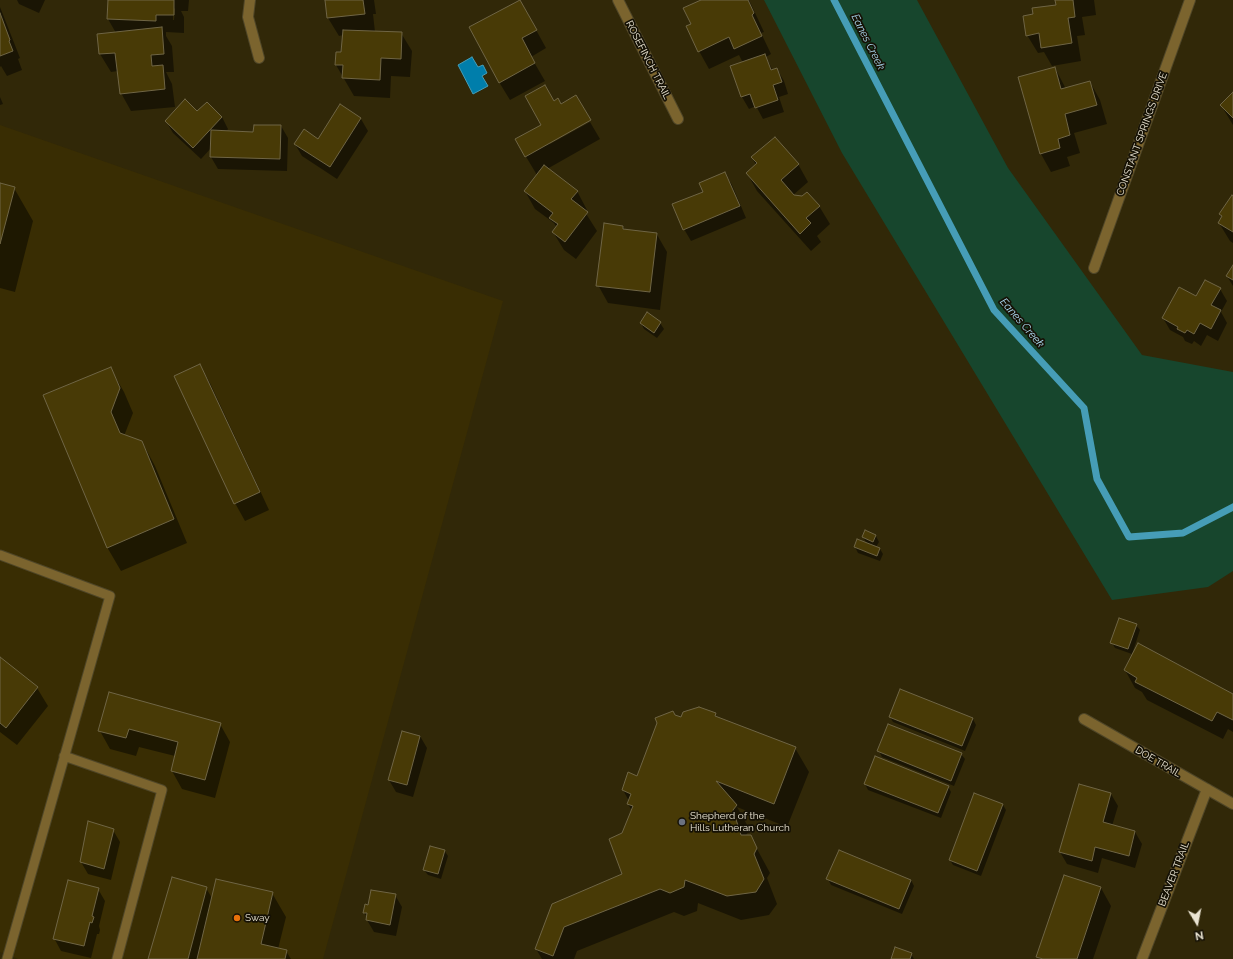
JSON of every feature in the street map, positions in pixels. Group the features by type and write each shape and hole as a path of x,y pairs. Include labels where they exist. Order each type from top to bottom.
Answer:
{"street":[{"path":"250,0 248,17 259,58"},
{"name":"ROSEFINCH TRAIL","path":"618,0 678,119"},
{"name":"CONSTANT SPRINGS DRIVE","path":"1094,268 1190,0"},
{"name":"DOE TRAIL","path":"1084,719 1233,804"},
{"name":"BEAVER TRAIL","path":"1142,959 1207,789"}],"lane":[{"path":"0,555 110,596 7,959"},
{"path":"64,756 162,790 117,959"}],"shaded area":[{"path":"0,125 503,301 323,959 18,959 0,952"}],"green space":[{"path":"764,0 917,0 1008,168 1142,355 1233,372 1233,571 1208,587 1112,600 842,153"}],"water":[{"path":"472,57 478,67 483,65 487,73 482,76 488,86 473,94 458,65"}],"building":[{"path":"108,0 174,0 174,15 156,15 156,21 107,19"},
{"path":"325,0 363,0 365,14 327,18"},
{"path":"520,0 537,30 522,38 535,63 499,83 469,27"},
{"path":"701,0 748,0 754,13 752,15 762,36 734,49 729,37 698,52 686,26 691,24 683,8"},
{"path":"1055,0 1073,0 1075,17 1068,18 1072,43 1041,48 1039,33 1026,36 1023,16 1033,14 1032,8 1056,5"},
{"path":"0,13 13,51 0,56"},
{"path":"162,27 164,54 151,55 152,66 163,65 165,89 120,94 115,53 99,54 97,34"},
{"path":"343,30 402,32 401,59 381,58 380,80 342,78 343,65 335,65 336,52 341,52"},
{"path":"765,54 771,70 777,68 782,82 773,85 778,100 755,108 750,94 741,97 730,66"},
{"path":"1055,67 1061,89 1090,81 1097,105 1065,114 1070,135 1058,139 1060,148 1040,154 1018,77"},
{"path":"545,85 554,101 558,98 561,104 576,95 591,120 525,157 515,139 541,125 525,96"},
{"path":"1233,92 1233,118 1220,105"},
{"path":"185,99 197,111 207,102 222,117 193,148 165,121"},
{"path":"340,104 361,118 330,167 294,144 304,129 318,139"},
{"path":"254,125 281,125 280,159 210,157 211,130 253,132"},
{"path":"775,137 799,164 781,180 794,195 802,196 807,192 820,206 806,218 811,223 800,234 746,173 757,163 751,157"},
{"path":"544,165 578,191 571,199 588,212 565,242 552,232 558,224 549,218 553,213 524,191"},
{"path":"725,172 740,206 683,230 672,204 703,192 699,183"},
{"path":"0,183 15,187 0,244"},
{"path":"1232,195 1233,232 1218,223 1222,216 1219,214"},
{"path":"604,223 623,226 623,229 657,233 650,292 596,286"},
{"path":"1233,265 1233,280 1226,276"},
{"path":"1205,280 1221,288 1211,305 1221,310 1211,329 1200,323 1194,334 1187,330 1185,333 1177,329 1178,327 1162,318 1179,287 1196,296"},
{"path":"647,312 661,322 654,333 640,323"},
{"path":"200,364 260,492 234,504 174,376"},
{"path":"111,367 120,388 111,412 120,433 142,441 174,519 107,548 43,395"},
{"path":"865,530 876,535 873,542 862,537"},
{"path":"857,539 880,548 877,556 854,547"},
{"path":"1119,618 1137,624 1128,649 1110,643"},
{"path":"1138,643 1233,694 1233,720 1217,712 1212,721 1135,682 1137,678 1124,670"},
{"path":"0,657 38,687 6,728 0,723"},
{"path":"900,689 973,718 962,746 889,717"},
{"path":"109,692 221,723 205,780 171,771 178,742 129,729 126,738 98,731"},
{"name":"Shepherd of the Hills Lutheran Church","path":"699,707 716,713 715,716 796,747 774,804 716,781 737,805 733,810 741,835 751,835 757,848 754,854 764,879 756,892 727,896 685,880 684,887 670,893 660,889 564,927 553,956 535,949 552,904 622,874 609,839 622,833 633,806 627,804 631,794 622,790 628,772 637,776 657,723 655,718 673,711 675,715 681,717 683,712"},
{"path":"888,724 962,753 951,781 877,751"},
{"path":"402,731 420,736 407,785 388,780"},
{"path":"875,756 949,786 938,813 864,784"},
{"path":"1079,784 1111,793 1103,822 1135,831 1129,856 1095,847 1092,861 1059,852"},
{"path":"974,793 1003,804 977,871 949,860"},
{"path":"88,821 114,829 104,869 80,862"},
{"path":"430,846 445,850 438,874 423,870"},
{"path":"839,850 911,880 899,909 826,879"},
{"path":"1064,875 1101,887 1077,959 1043,959 1036,957"},
{"path":"172,877 207,887 188,959 148,959"},
{"name":"Sway","path":"216,879 273,892 261,944 287,950 285,959 197,959"},
{"path":"68,880 99,888 92,916 94,917 92,923 90,922 84,946 53,939"},
{"path":"371,890 396,894 390,925 366,920 367,913 363,913 365,904 368,905"},
{"path":"895,947 912,953 910,959 891,959"}],"waterway":[{"name":"Eanes Creek","path":"834,0 994,310 1084,408 1097,479 1129,537 1183,533 1233,507"}],"place":[{"name":"Shepherd of the Hills Lutheran Church","path":"682,822"},
{"name":"Sway","path":"237,918"}]}
